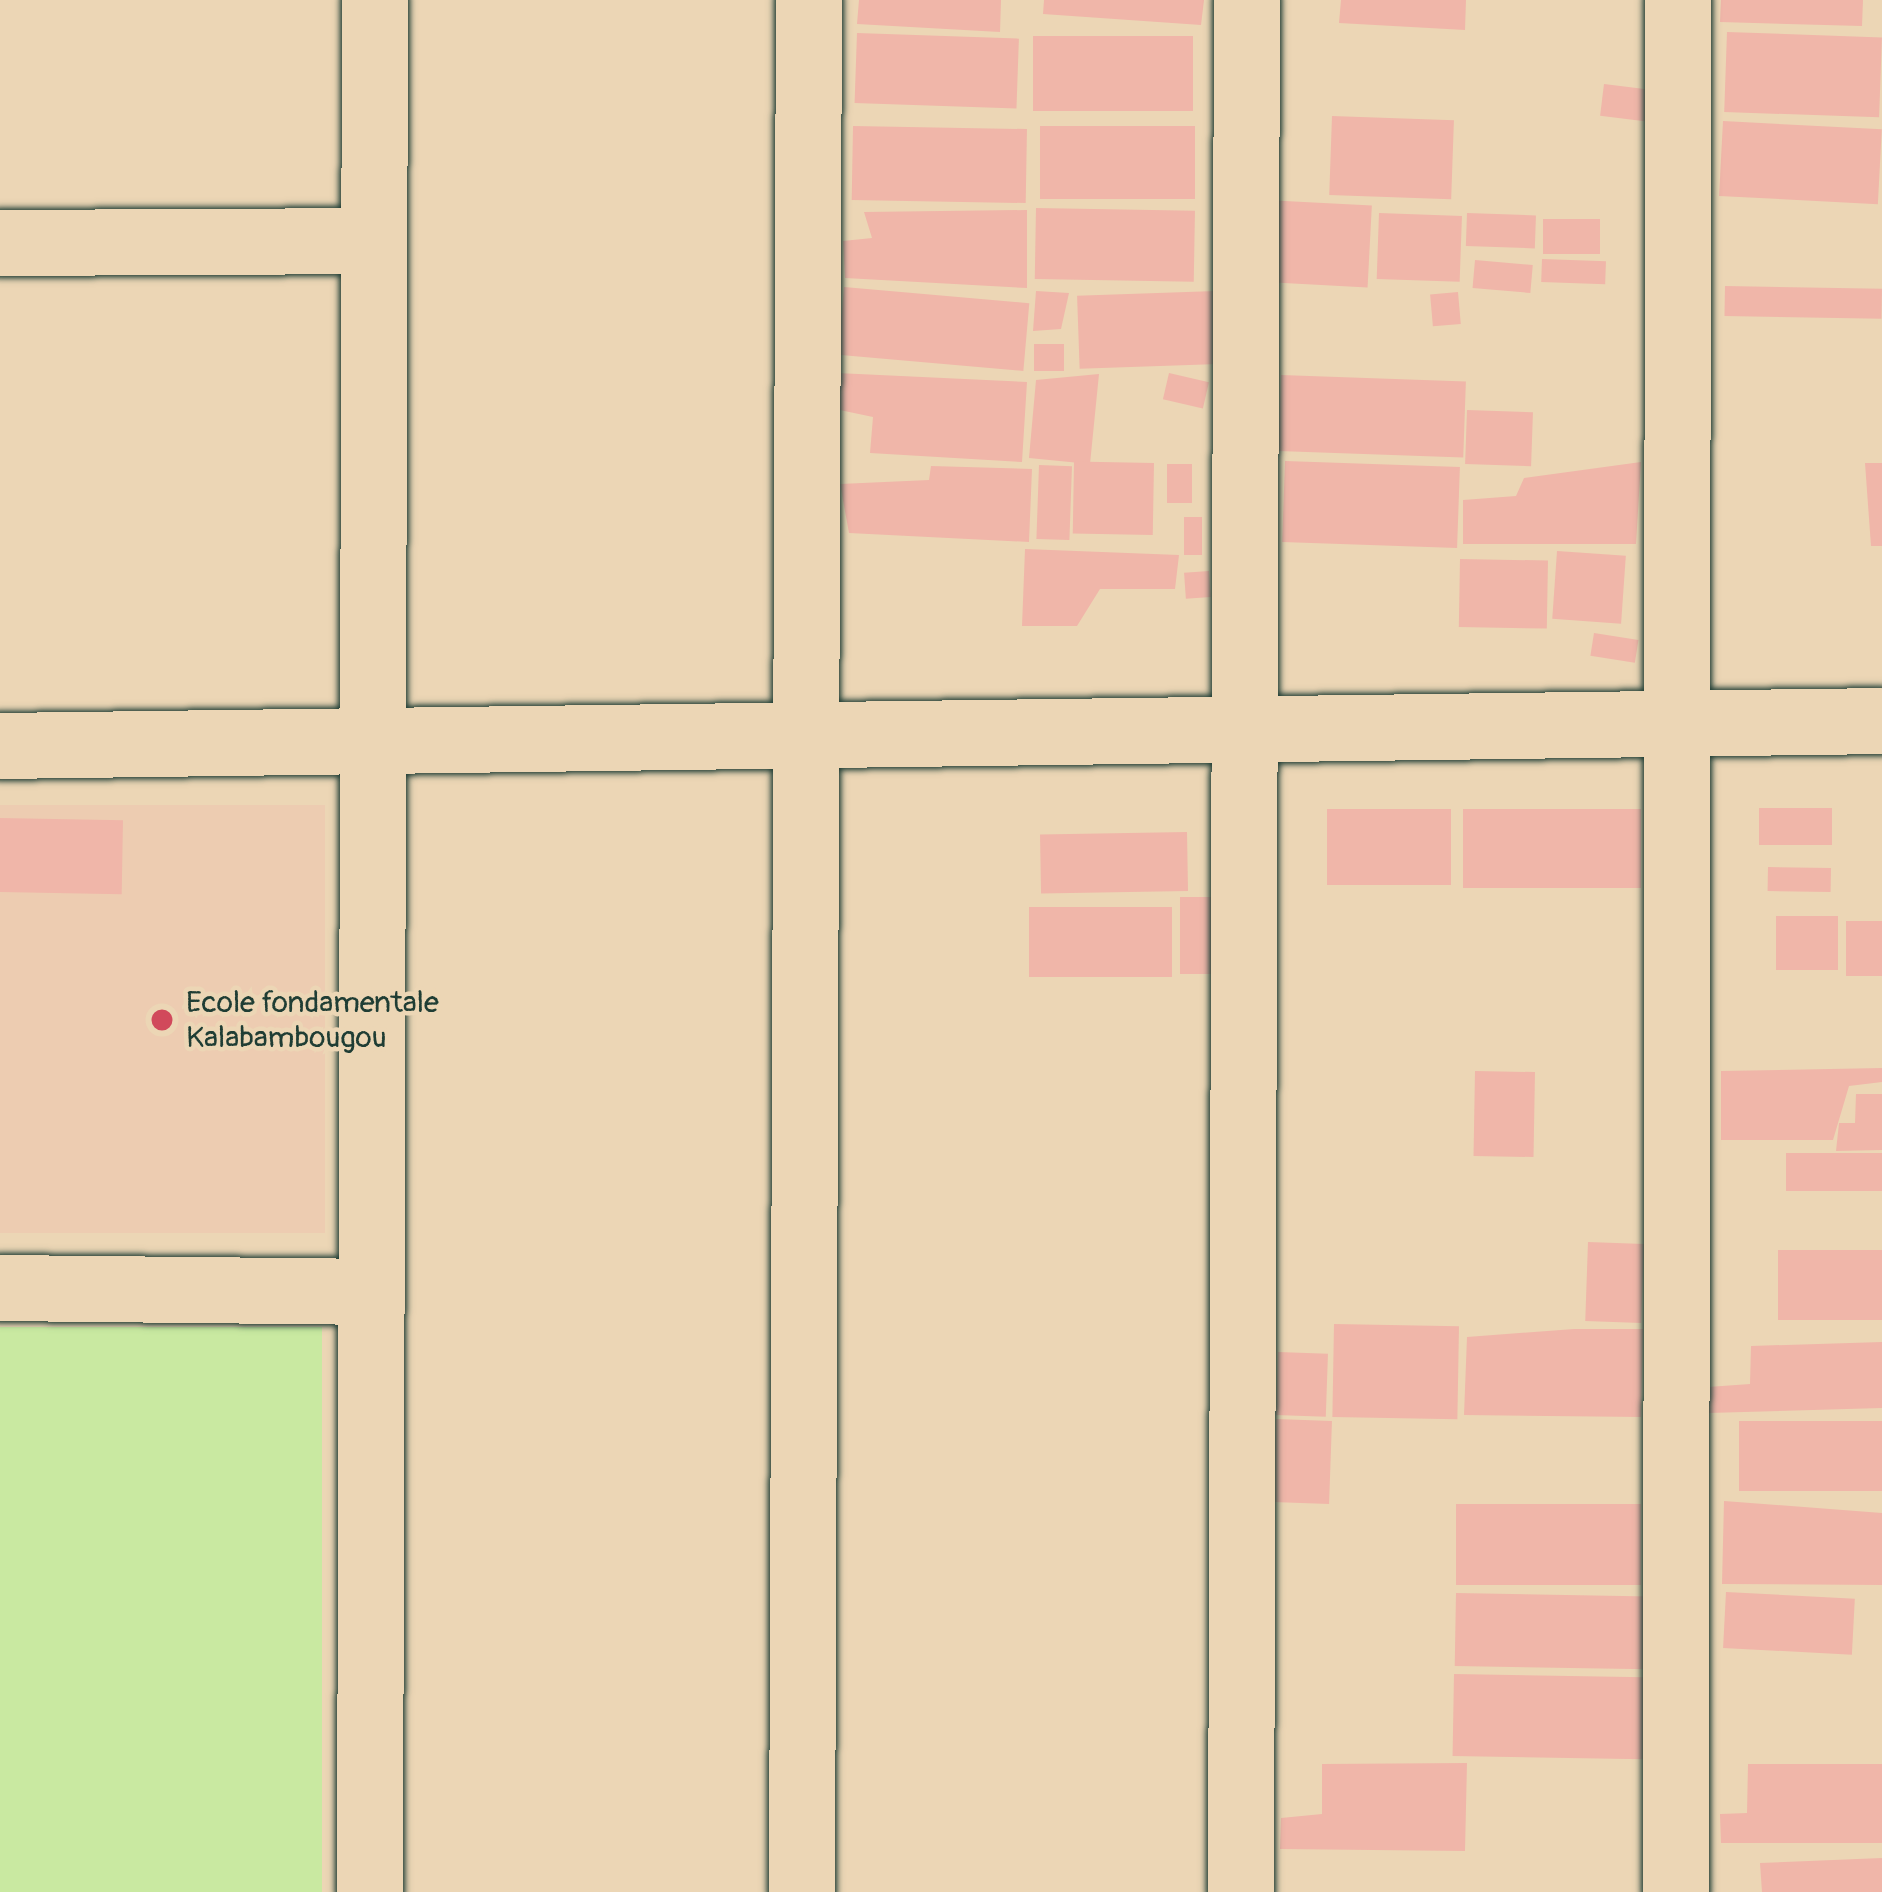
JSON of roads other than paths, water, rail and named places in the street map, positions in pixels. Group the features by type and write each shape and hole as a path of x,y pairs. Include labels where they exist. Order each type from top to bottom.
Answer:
{"street":[{"path":"370,1892 375,0"},
{"path":"802,1892 809,0"},
{"path":"1241,1892 1247,0"},
{"path":"1676,1892 1678,0"},
{"path":"0,243 374,241"},
{"path":"0,746 1882,721"},
{"path":"0,1288 371,1292"}],"place":[{"name":"Ecole fondamentale Kalabambougou","path":"162,1020"}]}
